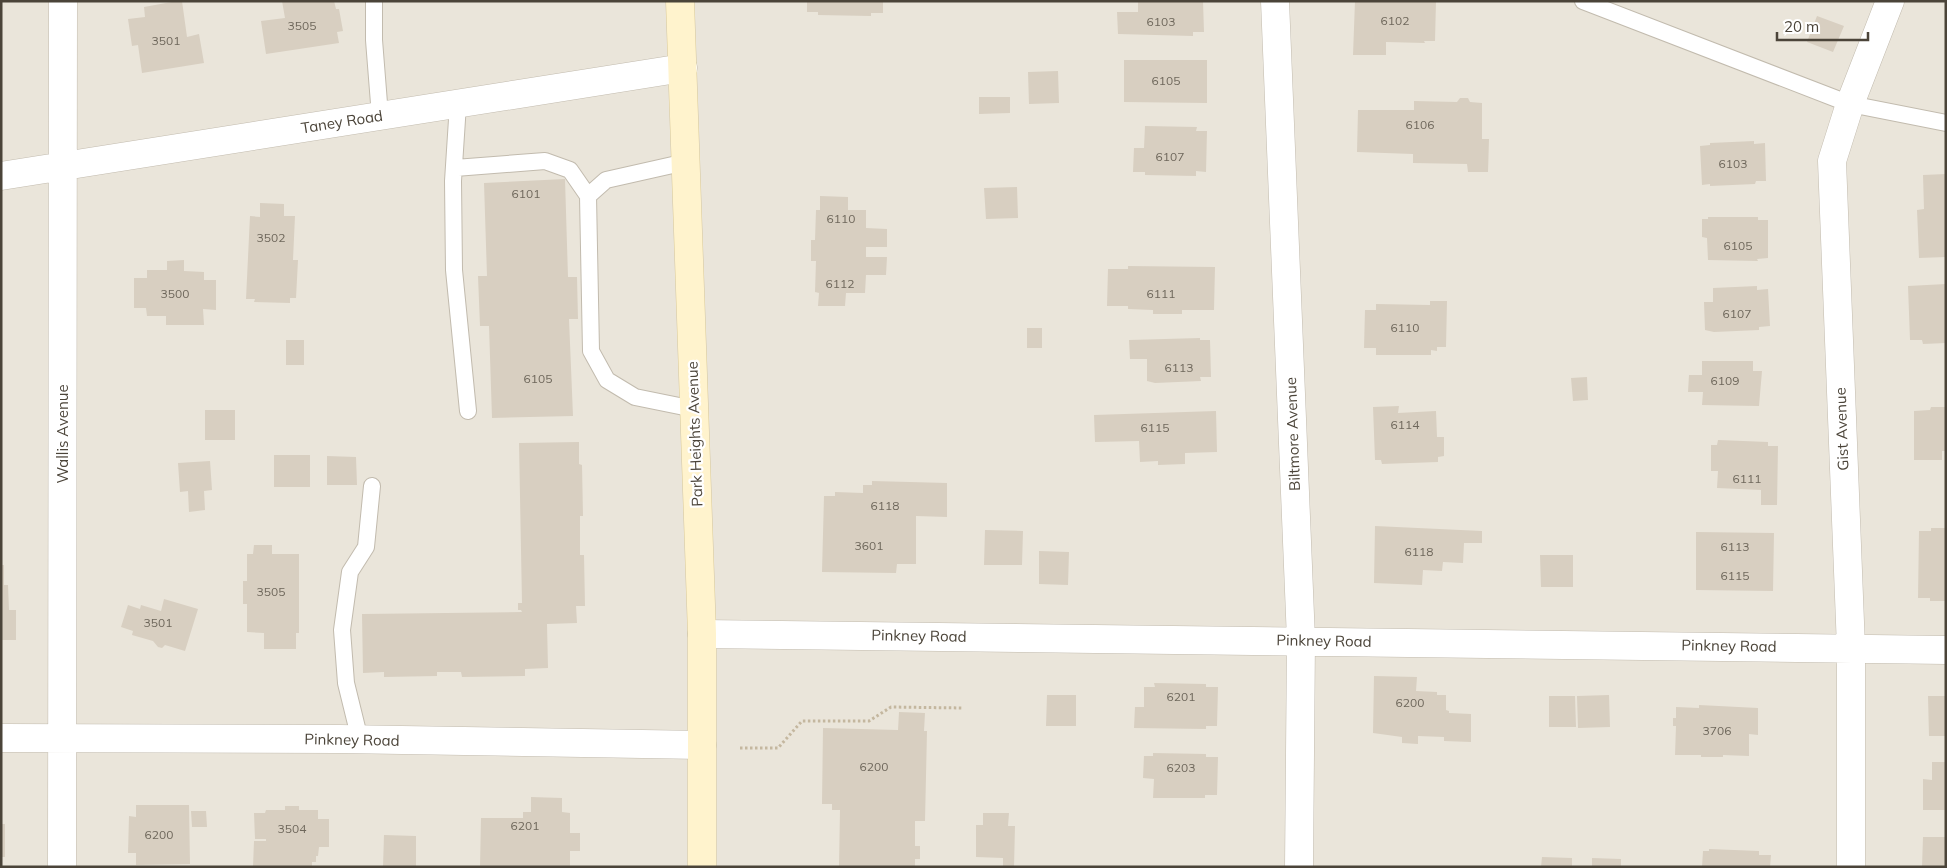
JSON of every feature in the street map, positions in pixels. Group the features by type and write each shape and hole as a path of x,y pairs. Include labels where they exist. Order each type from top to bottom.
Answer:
{"main road":[{"name":"Park Heights Avenue","path":"680,1 702,634 702,867"}],"street":[{"name":"Wallis Avenue","path":"62,867 63,1"},
{"name":"Biltmore Avenue","path":"1275,1 1301,640 1299,867"},
{"name":"Gist Avenue","path":"1851,867 1851,648 1832,161 1850,104 1890,1"},
{"name":"Taney Road","path":"1,176 683,68"},
{"name":"Pinkney Road","path":"702,634 1301,640 1946,650"},
{"name":"Pinkney Road","path":"1,738 360,740 702,745"}],"lane":[{"path":"374,1 374,40 380,116"},
{"path":"1583,1 1850,104 1946,123"},
{"path":"458,104 454,270 468,411"},
{"path":"455,168 545,160 570,170 588,196 591,351 607,380 635,397 694,409"},
{"path":"588,196 606,180 686,162"},
{"path":"360,740 346,683 342,630 350,572 366,547 372,486"}],"path":[{"path":"740,748 778,748 802,721 870,722 891,707 963,708"}],"shaded area":[{"path":"1,1 1946,1 1946,867 1,867"}],"building":[{"path":"182,1 187,37 199,34 204,63 142,73 138,45 132,46 128,19 145,17 144,7"},
{"path":"282,1 334,1 336,9 339,9 343,31 337,32 339,43 266,54 261,21 285,18"},
{"path":"807,1 883,1 883,13 871,13 871,16 818,15 818,12 807,12"},
{"path":"1138,1 1203,1 1204,32 1193,32 1193,36 1118,34 1117,12 1138,12"},
{"path":"1355,1 1436,1 1435,41 1424,41 1425,43 1386,42 1386,55 1353,55"},
{"path":"1817,16 1844,26 1833,52 1807,42"},
{"path":"1124,60 1207,60 1207,103 1124,102"},
{"path":"1058,71 1059,103 1029,104 1028,72"},
{"path":"979,97 1010,97 1010,113 979,114"},
{"path":"1460,98 1468,98 1470,102 1482,103 1482,139 1489,139 1488,172 1468,172 1467,164 1413,163 1413,154 1357,152 1358,110 1414,110 1414,101 1457,102"},
{"path":"1145,126 1197,127 1196,131 1207,131 1206,172 1196,171 1196,176 1145,175 1145,172 1133,172 1134,148 1144,148"},
{"path":"1754,141 1754,144 1765,143 1766,181 1756,181 1755,184 1702,185 1700,146 1710,145 1710,143"},
{"path":"1946,174 1946,257 1919,258 1917,210 1924,209 1923,175"},
{"path":"565,179 568,277 577,277 578,319 569,319 573,416 492,418 489,326 480,326 478,276 487,276 484,183"},
{"path":"1017,187 1018,218 986,219 984,188"},
{"path":"820,196 848,197 848,210 866,210 866,228 887,229 887,247 866,247 866,257 887,257 886,275 866,275 865,293 846,293 845,306 818,306 819,293 815,292 816,261 811,261 811,240 815,240 816,210 820,210"},
{"path":"260,203 284,204 284,216 295,216 293,260 298,260 296,298 290,298 290,303 254,302 255,299 246,299 250,216 260,217"},
{"path":"1708,217 1758,217 1758,220 1768,220 1768,258 1757,259 1758,261 1708,260 1707,238 1702,237 1702,219 1708,219"},
{"path":"184,260 184,271 204,272 204,280 216,280 216,310 203,309 204,325 166,325 166,316 147,316 146,308 134,308 134,278 147,278 147,270 167,270 167,261"},
{"path":"1128,266 1215,267 1214,310 1182,310 1182,314 1153,314 1153,310 1128,309 1128,306 1107,306 1108,269 1128,269"},
{"path":"1946,284 1946,343 1923,344 1922,340 1910,340 1908,286"},
{"path":"1757,286 1757,290 1768,289 1770,326 1759,327 1759,330 1714,332 1705,330 1704,302 1713,302 1713,288"},
{"path":"1430,301 1447,301 1446,347 1437,347 1437,351 1431,350 1431,355 1376,355 1376,348 1364,348 1365,310 1376,310 1376,304 1430,305"},
{"path":"1027,328 1042,328 1042,348 1027,348"},
{"path":"1200,338 1200,340 1210,340 1211,377 1200,377 1201,381 1155,383 1147,381 1147,359 1130,359 1129,340"},
{"path":"286,340 304,340 304,365 286,365"},
{"path":"1702,361 1753,361 1753,371 1762,371 1759,406 1702,405 1703,392 1688,392 1689,375 1702,375"},
{"path":"1587,377 1588,400 1573,401 1571,378"},
{"path":"1399,406 1398,413 1436,411 1437,437 1444,437 1444,456 1438,457 1438,462 1382,464 1381,460 1375,460 1373,407"},
{"path":"1931,407 1946,407 1946,451 1942,451 1942,460 1914,460 1914,411 1930,410"},
{"path":"205,410 235,410 235,440 205,440"},
{"path":"1216,411 1217,452 1185,453 1185,464 1158,465 1158,461 1140,462 1139,441 1095,442 1094,415"},
{"path":"1718,440 1768,442 1768,446 1778,446 1777,505 1761,505 1761,490 1717,488 1718,471 1711,471 1711,445 1717,445"},
{"path":"579,442 579,464 582,465 583,516 580,516 580,555 584,555 585,606 576,606 577,623 547,624 548,668 525,669 525,676 462,677 461,672 437,672 437,676 384,677 384,672 363,673 362,614 522,612 518,610 518,603 522,603 519,443"},
{"path":"274,455 310,455 310,487 274,487"},
{"path":"327,456 356,457 357,485 327,485"},
{"path":"210,461 212,490 204,491 205,510 189,512 188,491 180,492 178,463"},
{"path":"872,481 947,483 947,517 916,516 916,564 897,564 896,573 822,572 824,496 835,496 835,492 863,493 863,485 872,485"},
{"path":"1375,526 1482,531 1482,543 1464,543 1463,563 1443,562 1442,571 1423,570 1422,585 1374,583"},
{"path":"1931,528 1946,528 1946,601 1930,601 1930,598 1918,598 1919,531 1931,531"},
{"path":"985,530 1023,531 1022,565 984,565"},
{"path":"1696,532 1774,533 1773,591 1696,590"},
{"path":"254,545 272,545 272,554 299,554 299,633 296,633 296,649 264,649 264,633 247,632 247,604 243,604 243,581 247,581 247,554 253,554"},
{"path":"1039,551 1069,552 1068,585 1039,584"},
{"path":"1540,555 1573,555 1573,587 1541,587"},
{"path":"1,565 4,565 4,585 8,585 9,610 16,610 16,640 1,640"},
{"path":"164,599 198,609 185,651 165,645 162,648 158,647 153,641 132,635 133,631 121,627 128,605 140,609 141,605 161,611"},
{"path":"1374,676 1417,677 1416,691 1437,692 1437,695 1446,695 1446,710 1449,713 1471,714 1471,742 1444,741 1444,737 1418,736 1418,744 1402,743 1402,737 1373,733"},
{"path":"1154,683 1206,684 1206,687 1218,687 1217,726 1206,726 1206,729 1134,728 1135,707 1144,707 1144,687 1155,687"},
{"path":"1047,695 1076,695 1076,726 1046,726"},
{"path":"1609,695 1610,727 1578,728 1577,696"},
{"path":"1549,696 1575,696 1576,727 1549,727"},
{"path":"1928,696 1946,696 1946,736 1929,736"},
{"path":"1699,705 1758,708 1758,735 1749,734 1749,756 1723,755 1723,757 1701,757 1701,755 1675,755 1676,726 1673,726 1673,718 1676,718 1676,707 1699,708"},
{"path":"899,712 925,713 924,731 927,731 925,821 915,821 915,846 920,846 920,859 915,859 915,867 839,867 840,810 832,810 832,804 822,804 823,728 898,730"},
{"path":"1153,753 1206,754 1206,757 1218,757 1217,795 1205,795 1205,798 1153,798 1154,779 1143,778 1144,756 1153,756"},
{"path":"1932,762 1946,762 1946,810 1923,810 1923,779 1932,780"},
{"path":"531,797 562,798 562,812 570,813 570,833 580,833 580,851 570,851 570,867 480,867 481,818 523,818 523,812 531,812"},
{"path":"136,805 189,805 190,864 136,865 136,853 128,853 129,816 136,817"},
{"path":"285,806 299,806 299,810 318,810 318,819 329,819 329,847 319,847 316,862 312,862 312,867 253,867 254,841 266,841 266,839 255,839 254,813 265,813 266,810 285,810"},
{"path":"191,811 206,811 207,827 192,827"},
{"path":"983,813 1009,813 1008,826 1015,826 1014,867 1003,867 1003,858 976,857 976,825 983,825"},
{"path":"1,824 5,824 5,857 1,857"},
{"path":"384,835 416,836 416,867 383,867"},
{"path":"1923,837 1946,837 1946,867 1922,867"},
{"path":"1709,849 1759,851 1759,855 1771,855 1770,867 1702,867 1703,851 1709,851"},
{"path":"1542,857 1572,858 1572,867 1541,867"},
{"path":"1592,858 1621,859 1621,867 1592,867"}]}
